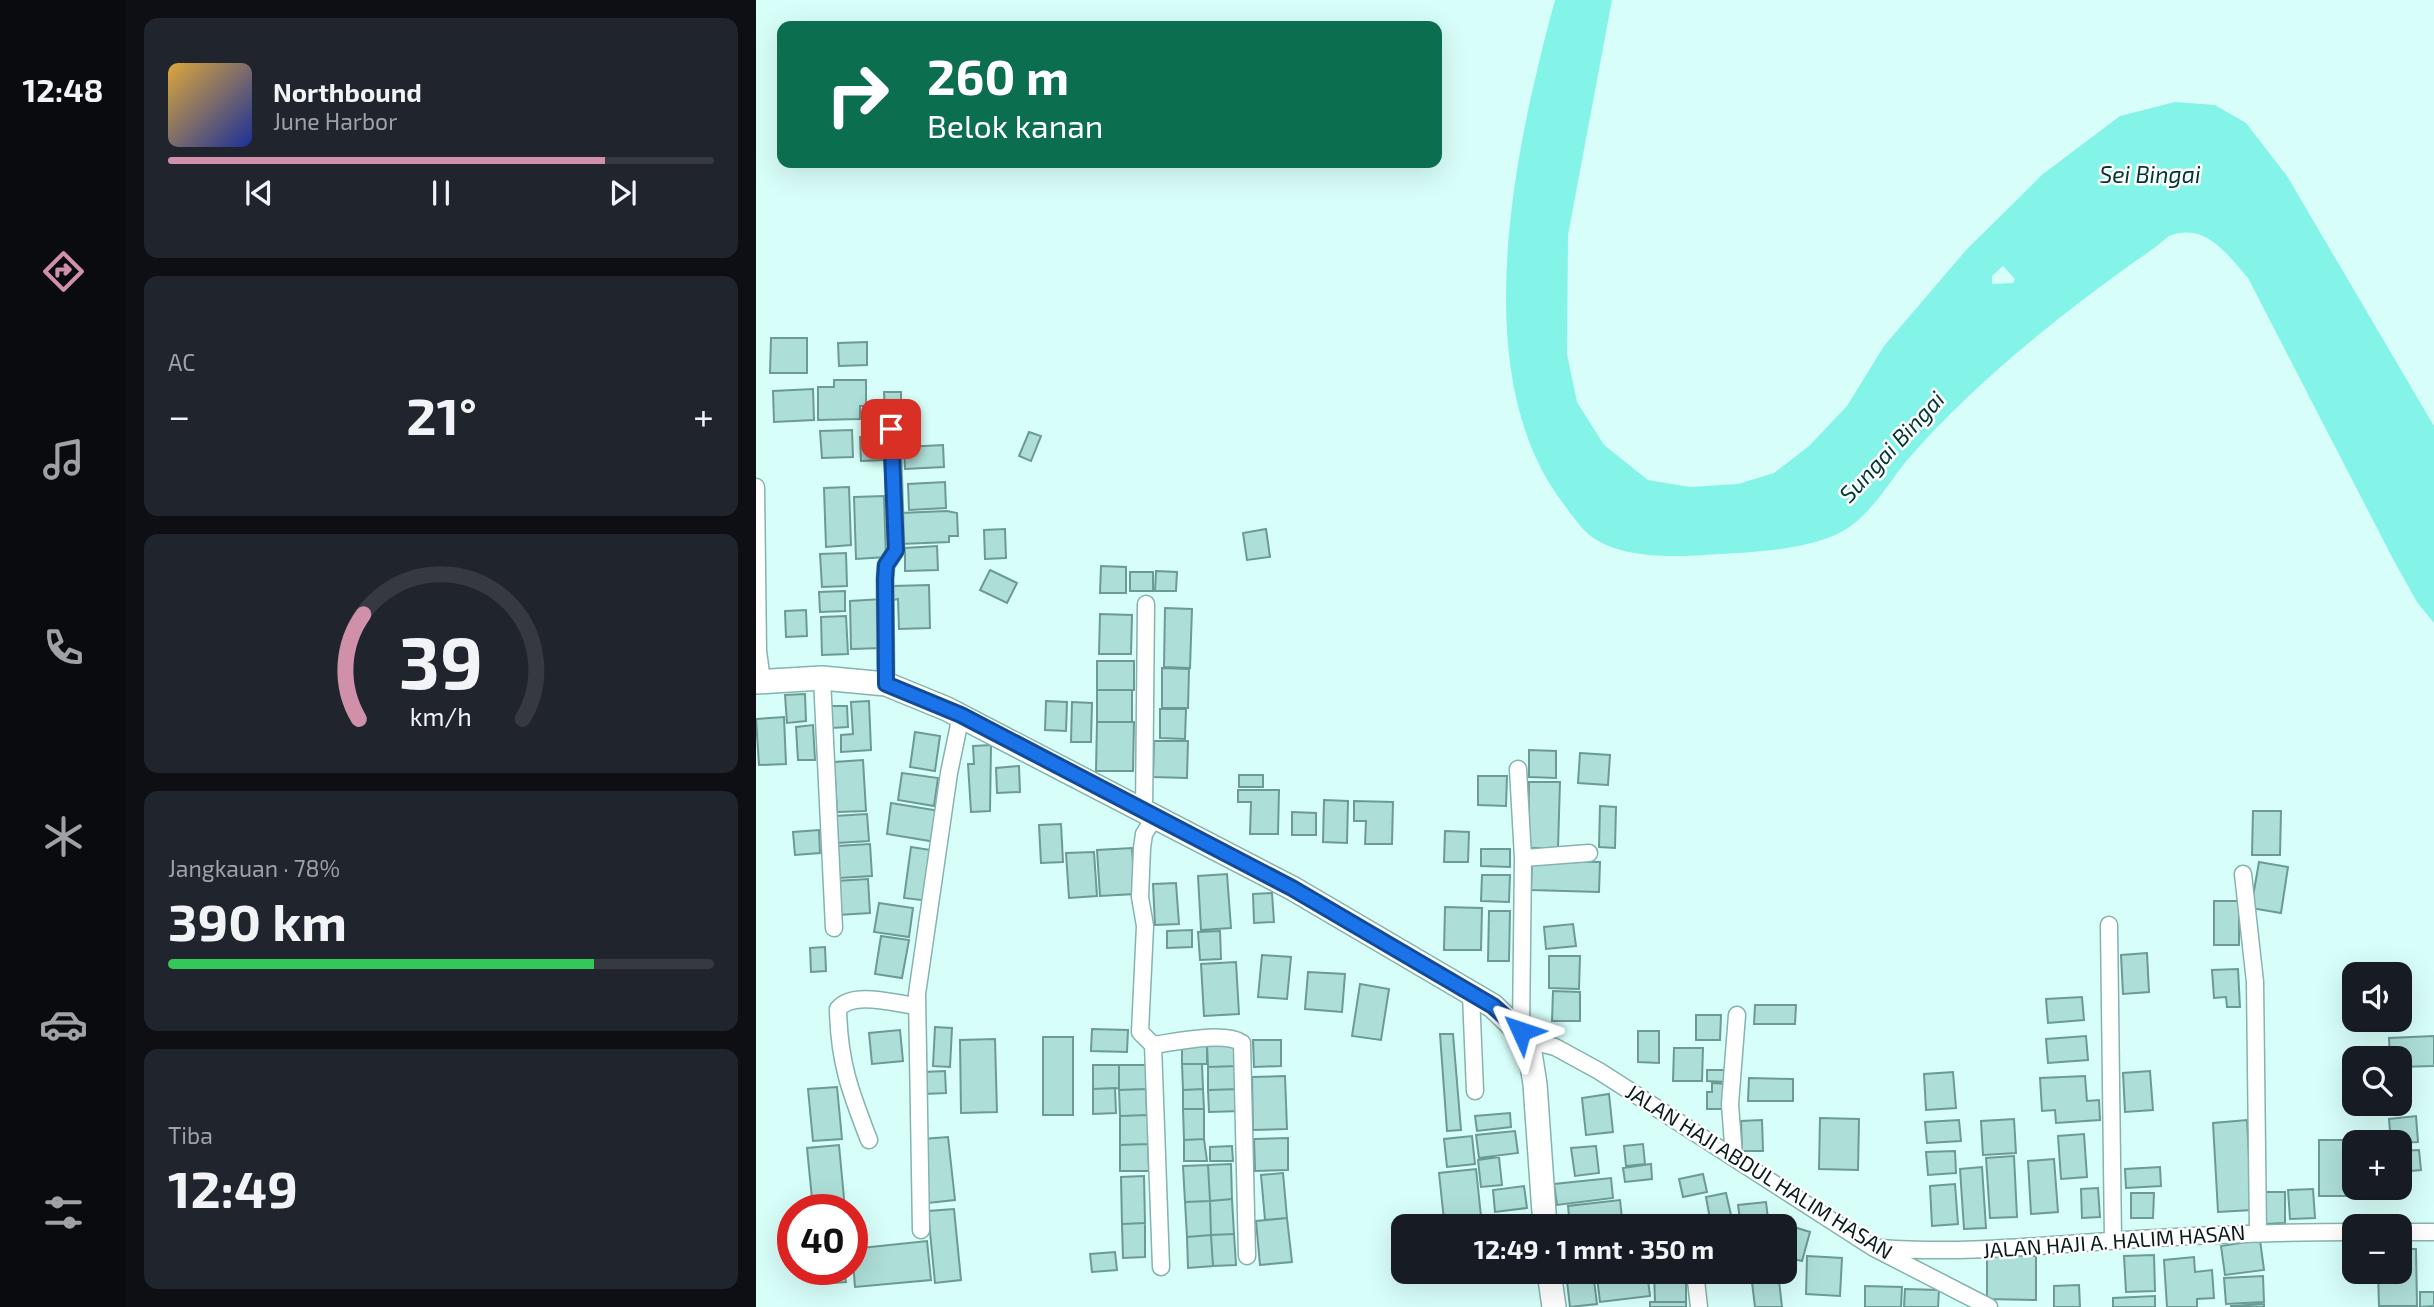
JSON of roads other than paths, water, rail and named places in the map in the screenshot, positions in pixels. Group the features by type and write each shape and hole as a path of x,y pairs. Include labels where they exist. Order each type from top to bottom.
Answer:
{"street":[{"path":"886,684 886,565 896,550 891,429"},
{"path":"756,486 759,682 822,678 886,684 961,715 1292,888 1403,951 1493,1006 1524,1035"},
{"path":"1146,604 1149,815 1142,848 1140,897 1146,926 1139,1024 1144,1039 1153,1045 1220,1037 1236,1038 1242,1043 1247,1256"},
{"path":"822,678 834,929"},
{"path":"921,1230 917,1006 950,773 961,715"},
{"path":"1518,769 1524,1035 1535,1084 1544,1214"},
{"path":"1522,858 1589,853"},
{"path":"2243,874 2255,982 2258,1233"},
{"path":"2109,925 2113,1241"},
{"path":"1471,995 1475,1091"},
{"path":"869,1140 845,1079 839,1049 838,1009 846,1002 866,1000 917,1006"},
{"path":"1734,1157 1730,1104 1737,1015"},
{"name":"JALAN HAJI ABDUL HALIM HASAN","path":"1524,1035 1555,1047 1599,1070 1874,1248 1989,1307"},
{"path":"1153,1045 1161,1268"},
{"name":"JALAN HAJI A. HALIM HASAN","path":"1874,1248 1929,1252 2258,1233 2342,1232"},
{"path":"2412,1232 2434,1232"},
{"path":"1551,1284 1554,1307"},
{"path":"1696,1284 1699,1307"}],"water":[{"name":"Sei Bingai","path":"1555,0 1612,0 1568,235 1567,354 1577,402 1604,445 1648,480 1690,487 1738,484 1774,473 1809,446 1847,406 1884,346 1967,249 2043,174 2120,116 2175,102 2215,105 2246,123 2287,176 2434,426 2434,623 2417,602 2393,559 2248,278 2214,242 2193,233 2169,236 2010,358 1933,432 1867,511 1835,535 1805,545 1770,550 1676,556 1646,555 1617,549 1592,537 1563,503 1533,450 1514,390 1507,325 1507,257 1514,188 1540,58","holes":["2003,266 2015,279 2013,283 1992,284 1992,276"]}],"water label":[{"name":"Sungai Bingai","path":"1892,447"}]}
